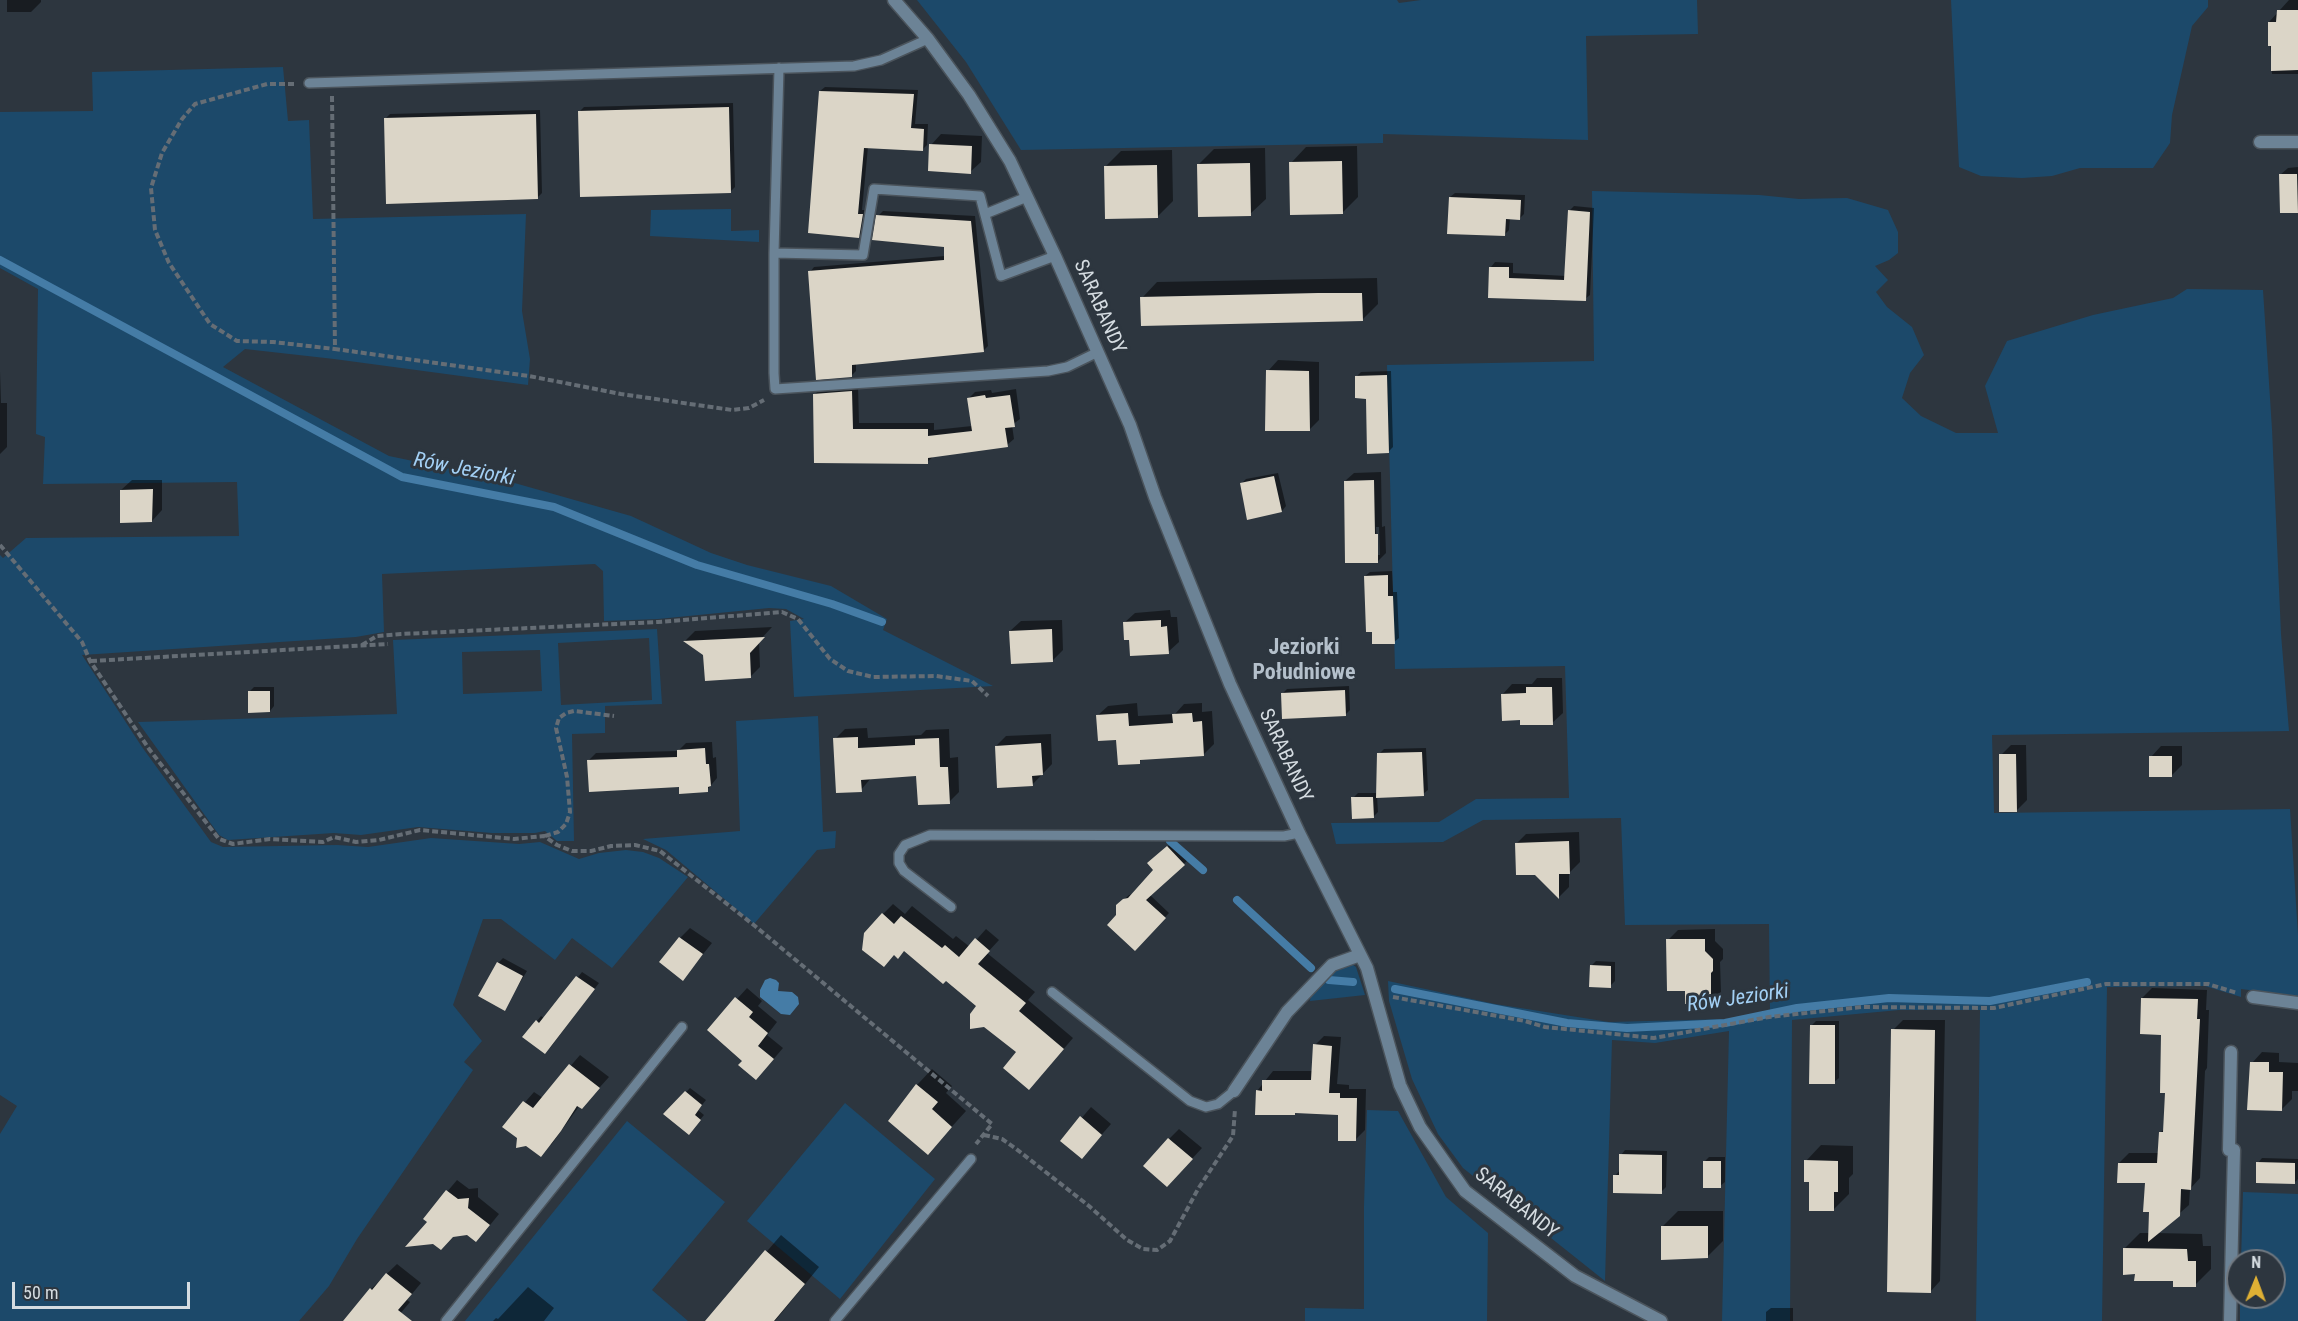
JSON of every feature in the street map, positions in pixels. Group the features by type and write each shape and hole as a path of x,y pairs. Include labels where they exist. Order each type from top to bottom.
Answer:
{"street":[{"name":"SARABANDY","path":"894,0 928,39 969,95 1010,161 1055,256 1130,425 1155,497 1230,684 1299,833 1360,956 1375,993 1381,1022 1405,1098 1420,1127 1465,1191 1575,1276 1661,1321"},
{"path":"2260,142 2298,141"},
{"path":"1234,1091 1287,1012 1332,964 1360,956"},
{"path":"2253,997 2298,1003"},
{"path":"2230,1321 2234,1150 2229,1150 2231,1052"}],"lane":[{"path":"309,83 854,66 881,60 928,39"},
{"path":"779,69 774,252 776,389 1047,371 1067,367 1098,352"},
{"path":"774,252 863,255 874,189 980,196 1001,276 1055,256"},
{"path":"985,214 1027,197"},
{"path":"951,907 904,871 899,863 899,854 905,844 930,835 1284,836 1299,833"},
{"path":"1052,992 1190,1101 1206,1107 1218,1104 1234,1091"},
{"path":"446,1321 682,1027"},
{"path":"835,1321 971,1159"}],"path":[{"path":"332,82 335,349"},
{"path":"309,83 267,84 195,104 182,119 162,153 151,188 155,230 169,263 210,324 237,341 273,342 335,349 529,376 621,394 732,410 749,408 763,401 776,389"},
{"path":"0,545 82,642 90,661 149,749 219,838 233,844 270,839 323,842 334,837 356,842 379,840 420,831 514,839 558,832 566,824 570,812 567,777 556,728 559,718 566,712 574,711 614,716"},
{"path":"362,645 376,636 400,634 658,622 782,612 798,619 830,659 848,671 873,677 936,676 972,681 988,696"},
{"path":"90,661 388,644"},
{"path":"544,836 572,851 591,851 610,846 635,845 660,851 755,926 992,1124 984,1135 995,1136 1015,1148 1089,1206 1127,1240 1143,1249 1157,1250 1170,1241 1198,1189 1233,1136 1234,1091"},
{"path":"1375,993 1525,1021 1545,1027 1654,1038 1769,1017 1862,1007 1994,1008 2106,984 2208,984 2253,997"}],"shaded area":[{"path":"917,0 1397,0 1399,3 1421,0 1697,0 1698,34 1586,36 1588,140 1383,134 1383,143 1021,150 966,62"},
{"path":"1951,0 2208,0 2208,7 2192,26 2172,115 2170,143 2153,168 2080,168 2052,176 2022,178 1981,176 1959,167"},
{"path":"283,67 288,121 309,120 313,219 526,214 522,311 530,359 528,385 245,349 223,367 389,456 504,480 631,516 711,553 747,565 831,586 887,619 883,630 993,686 794,697 790,621 804,619 786,609 769,608 658,619 604,621 603,571 595,564 382,574 384,632 356,637 82,655 142,747 211,842 223,847 337,845 368,847 431,838 519,844 540,842 579,859 599,853 626,850 643,852 659,858 688,877 612,968 572,938 555,960 501,919 483,919 453,1005 482,1041 464,1062 473,1070 357,1239 329,1286 299,1321 0,1321 0,1134 17,1106 0,1095 0,555 3,558 26,538 239,536 237,482 43,484 45,437 36,434 38,289 0,268 0,112 93,111 92,72"},
{"path":"1592,191 1759,195 1799,199 1847,198 1888,210 1898,232 1898,253 1875,266 1888,280 1876,292 1887,307 1912,327 1924,355 1910,373 1902,398 1921,416 1956,433 1998,433 1985,386 2007,341 2093,315 2173,298 2187,289 2263,290 2281,634 2289,731 1992,735 1994,813 2290,809 2298,935 2298,996 2241,989 2241,997 2205,986 2107,987 2102,1321 1976,1321 1980,1010 1899,1010 1792,1020 1790,1321 1722,1321 1729,1031 1655,1043 1612,1040 1605,1281 1463,1168 1438,1134 1412,1079 1389,1001 1388,981 1495,1004 1609,1022 1727,1019 1770,1012 1769,924 1625,925 1621,818 1483,820 1443,842 1336,844 1331,823 1439,822 1476,799 1569,798 1565,666 1395,669 1387,365 1594,361"},
{"path":"731,209 731,231 759,230 759,242 650,236 651,210"},
{"path":"657,629 662,704 605,706 605,733 572,734 574,841 557,841 545,831 492,833 418,827 361,835 334,833 228,840 219,835 138,722 397,714 393,640","holes":["649,638 652,700 561,705 558,643","540,650 542,691 463,694 462,652"]},
{"path":"818,716 823,832 836,831 835,848 817,850 754,924 666,850 643,839 740,831 736,721"},
{"path":"1352,964 1356,967 1365,995 1310,1001 1311,994 1335,969"},
{"path":"770,978 779,983 778,991 792,992 798,997 799,1004 790,1015 781,1014 760,997 760,990 765,980"},
{"path":"845,1103 935,1179 840,1299 747,1221"},
{"path":"1367,1110 1398,1111 1446,1197 1488,1233 1487,1321 1305,1321 1305,1308 1364,1309"},
{"path":"627,1121 725,1202 652,1290 688,1321 465,1321"},
{"path":"2243,1192 2298,1194 2298,1321 2240,1321 2240,1309 2286,1309 2286,1249 2241,1249"}],"building":[{"path":"2277,10 2298,10 2298,70 2271,71 2268,22 2276,22"},
{"path":"819,91 914,94 911,128 924,129 923,151 864,148 858,214 863,214 859,238 808,233"},
{"path":"729,107 731,193 580,197 578,111"},
{"path":"536,114 538,199 386,204 384,118"},
{"path":"929,144 972,146 971,174 928,171"},
{"path":"1342,161 1343,214 1290,215 1289,162"},
{"path":"1250,163 1251,216 1198,217 1197,164"},
{"path":"1157,165 1158,218 1105,219 1104,166"},
{"path":"2279,174 2297,174 2298,213 2280,213"},
{"path":"1449,197 1521,200 1520,220 1506,219 1505,236 1447,234"},
{"path":"1568,210 1590,212 1586,301 1488,298 1489,267 1509,267 1509,278 1564,280"},
{"path":"876,215 971,221 984,352 852,365 852,377 816,380 808,271 944,260 944,247 872,240"},
{"path":"1362,293 1363,321 1141,326 1140,297"},
{"path":"1266,370 1309,371 1310,431 1265,431"},
{"path":"1387,375 1389,453 1367,454 1366,399 1355,398 1355,376"},
{"path":"852,391 853,429 928,429 928,436 972,431 967,398 985,395 986,398 1010,395 1015,427 1005,428 1008,447 928,458 928,464 814,463 813,394"},
{"path":"1274,476 1282,512 1247,520 1240,483"},
{"path":"1374,480 1378,563 1345,563 1344,481"},
{"path":"153,489 152,522 120,523 120,490"},
{"path":"1388,575 1388,596 1393,596 1395,644 1372,644 1372,632 1366,632 1364,576"},
{"path":"1161,620 1161,627 1167,626 1169,654 1130,656 1129,640 1124,640 1123,622"},
{"path":"1052,629 1053,662 1011,664 1009,631"},
{"path":"765,637 750,653 751,678 705,681 703,655 683,641"},
{"path":"1526,687 1552,687 1553,725 1520,725 1520,720 1502,721 1501,694 1526,693"},
{"path":"1345,690 1346,716 1282,719 1281,693"},
{"path":"248,691 270,691 270,712 248,713"},
{"path":"1128,713 1129,726 1173,723 1172,714 1192,713 1193,722 1202,721 1204,756 1140,760 1140,764 1118,765 1116,740 1098,741 1096,715"},
{"path":"858,737 858,748 915,745 915,739 939,738 940,767 948,767 950,804 918,805 916,776 861,780 862,792 836,793 833,738"},
{"path":"1041,743 1043,775 1032,776 1033,786 997,788 995,746"},
{"path":"705,748 711,786 708,787 708,792 679,794 679,787 589,792 587,760 677,757 677,750"},
{"path":"1422,752 1424,796 1376,798 1377,753"},
{"path":"1999,754 2016,754 2017,812 1999,812"},
{"path":"2149,756 2172,756 2172,777 2149,777"},
{"path":"1351,797 1373,797 1374,818 1352,819"},
{"path":"1569,841 1570,874 1559,874 1559,899 1535,875 1516,875 1515,843"},
{"path":"1167,846 1185,865 1146,900 1166,918 1135,951 1107,925 1116,915 1116,905 1128,898 1153,870 1147,863"},
{"path":"882,913 894,924 901,916 942,948 945,945 959,957 975,938 990,951 978,964 1026,1003 1019,1011 1064,1049 1029,1090 1003,1068 1016,1052 984,1027 970,1029 970,1014 976,1006 946,981 943,984 904,951 898,959 894,955 884,967 862,950 864,933"},
{"path":"679,937 703,954 683,981 659,962"},
{"path":"1666,939 1705,939 1705,951 1713,959 1711,1003 1685,1004 1685,991 1667,991"},
{"path":"497,962 523,976 505,1011 478,996"},
{"path":"1590,965 1611,966 1611,988 1589,987"},
{"path":"576,976 595,989 545,1054 522,1037 536,1020 539,1023"},
{"path":"735,997 753,1012 749,1017 768,1033 758,1046 774,1059 756,1080 738,1065 742,1061 707,1030"},
{"path":"2141,998 2198,999 2197,1019 2200,1019 2191,1190 2181,1189 2180,1216 2148,1242 2149,1212 2143,1212 2145,1183 2117,1183 2118,1163 2157,1163 2159,1132 2163,1132 2165,1093 2160,1093 2161,1035 2140,1034"},
{"path":"1810,1025 1835,1025 1835,1084 1809,1084"},
{"path":"1891,1029 1935,1030 1931,1293 1887,1292"},
{"path":"1313,1044 1332,1046 1329,1093 1340,1093 1340,1098 1357,1098 1356,1141 1338,1141 1338,1115 1295,1113 1295,1115 1255,1115 1256,1090 1262,1091 1262,1080 1311,1080"},
{"path":"2250,1062 2269,1062 2269,1072 2283,1072 2282,1111 2247,1110"},
{"path":"569,1064 600,1088 582,1109 577,1106 541,1157 526,1146 516,1148 517,1138 502,1127 523,1101 533,1108"},
{"path":"916,1084 938,1102 932,1109 952,1127 928,1155 888,1121"},
{"path":"685,1091 702,1105 695,1115 701,1120 689,1135 663,1114"},
{"path":"1080,1116 1102,1135 1082,1159 1060,1141"},
{"path":"1168,1138 1193,1159 1167,1187 1143,1166"},
{"path":"1619,1154 1662,1155 1662,1194 1613,1193 1613,1175 1619,1175"},
{"path":"1804,1160 1838,1161 1838,1192 1834,1192 1834,1211 1809,1211 1809,1182 1804,1182"},
{"path":"1703,1161 1721,1161 1721,1188 1703,1188"},
{"path":"2256,1162 2295,1163 2295,1184 2256,1183"},
{"path":"446,1190 458,1199 469,1198 468,1208 490,1225 476,1242 467,1235 453,1237 441,1250 433,1244 405,1247 427,1222 423,1219"},
{"path":"1661,1226 1708,1226 1708,1258 1661,1260"},
{"path":"2123,1248 2187,1249 2188,1261 2196,1261 2196,1287 2173,1287 2173,1281 2134,1281 2135,1274 2123,1275"},
{"path":"765,1250 805,1284 774,1321 705,1321"},
{"path":"386,1273 412,1294 398,1310 412,1321 343,1321 370,1288 372,1290"}],"waterway":[{"name":"Rów Jeziorki","path":"0,260 402,477 554,507 697,565 832,604 882,622"},
{"path":"1170,841 1203,870"},
{"name":"Rów Jeziorki","path":"1237,900 1311,968"},
{"name":"Rów Jeziorki","path":"1329,980 1353,982"},
{"name":"Rów Jeziorki","path":"1395,989 1567,1023 1627,1028 1725,1023 1797,1008 1889,998 1990,1001 2087,982"}],"district":[{"name":"Jeziorki Południowe","path":"1304,660"}]}
